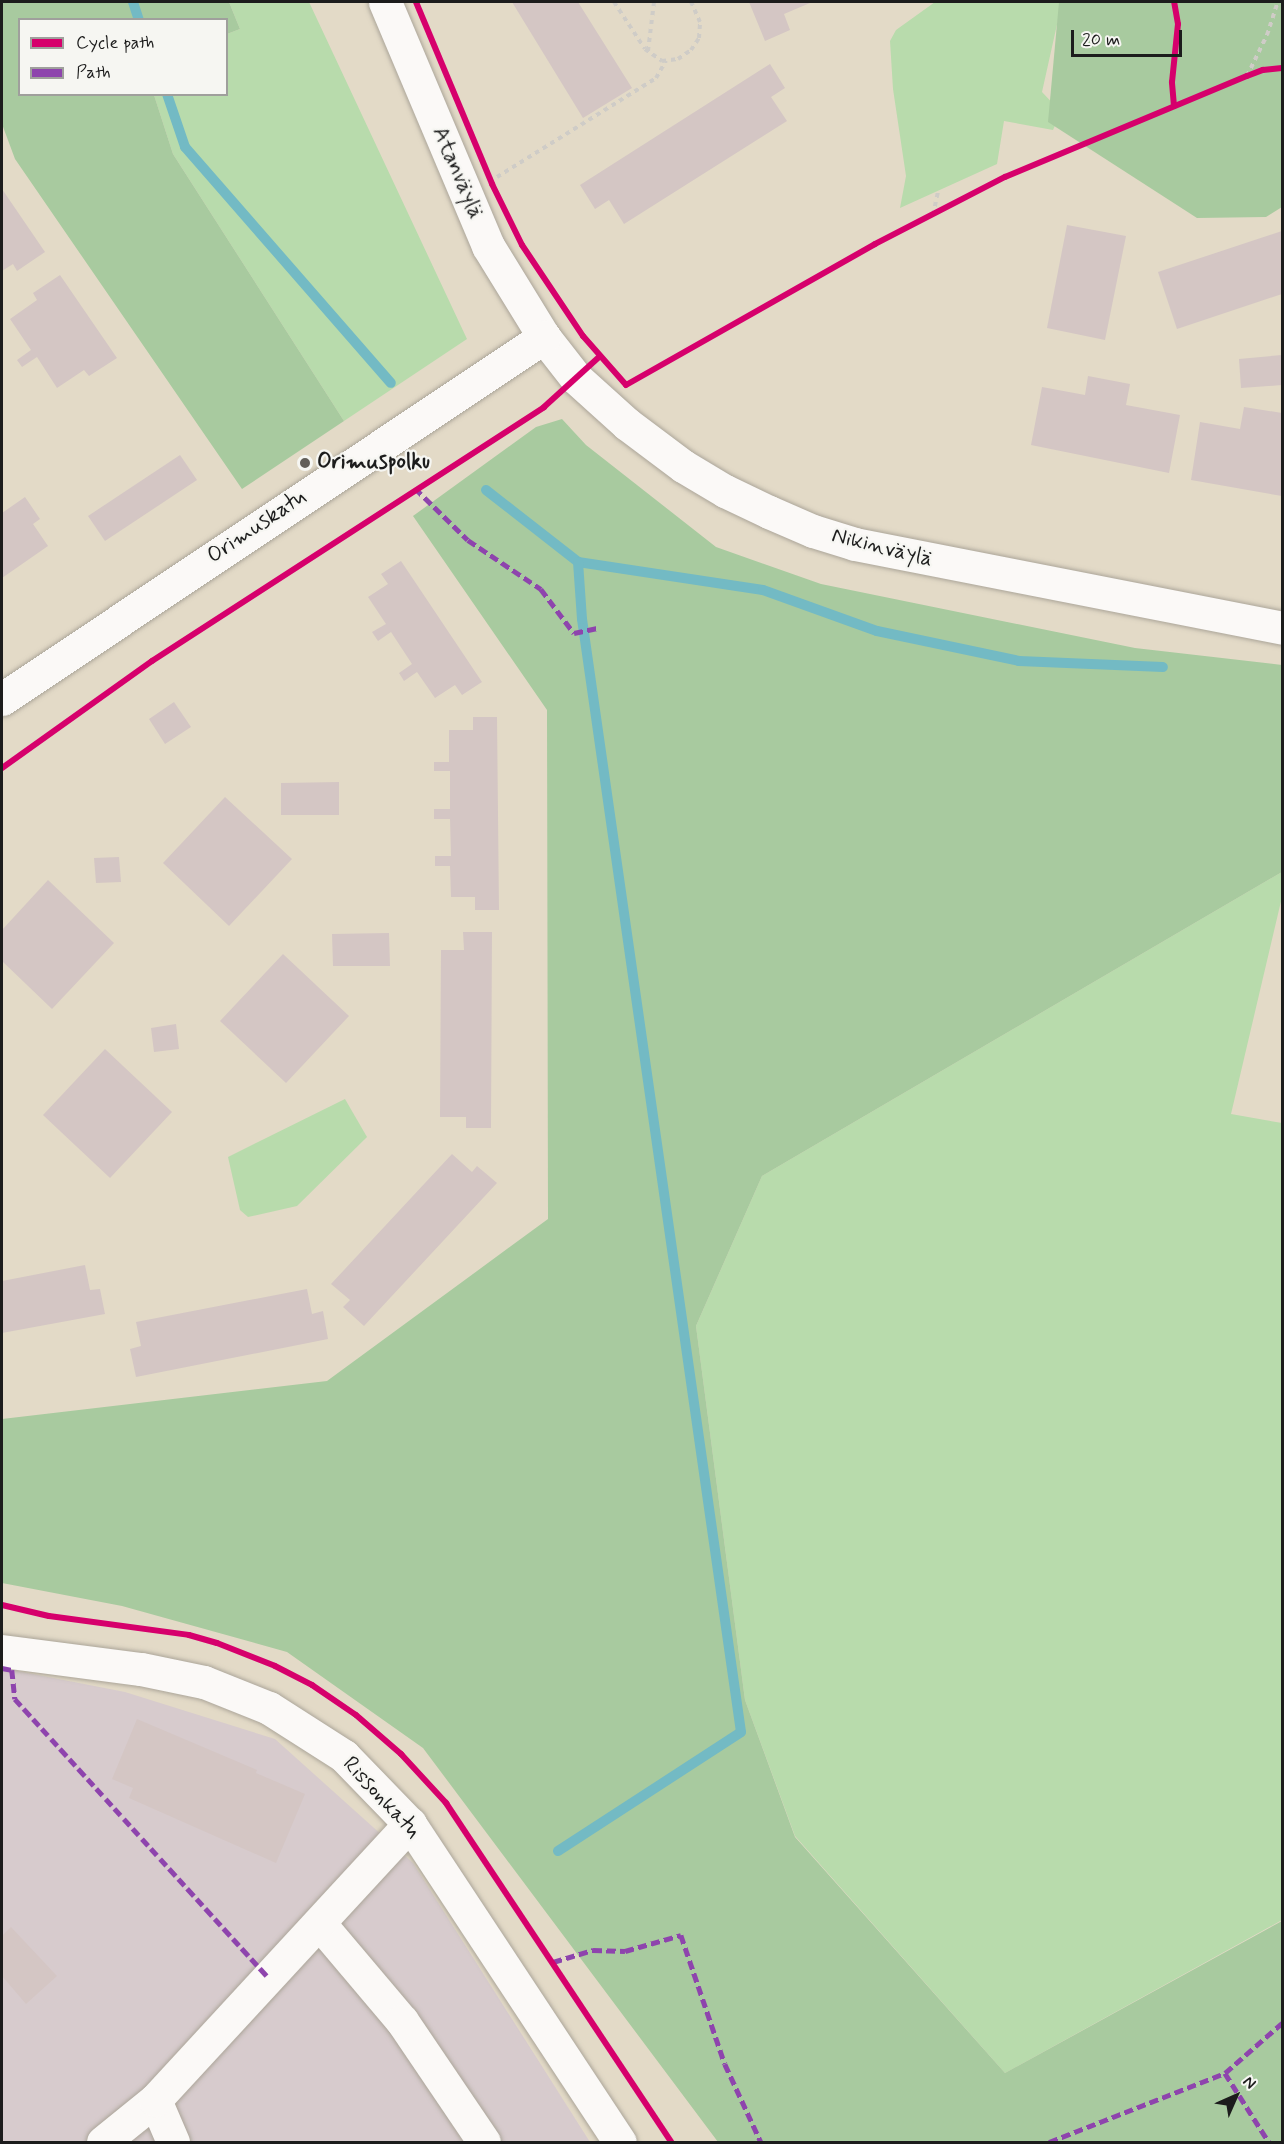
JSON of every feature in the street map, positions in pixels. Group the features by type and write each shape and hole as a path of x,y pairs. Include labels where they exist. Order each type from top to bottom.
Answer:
{"street":[{"name":"Atanväylä","path":"385,2 484,237 544,337"},
{"name":"Nikinväylä","path":"544,337 576,378 627,424 683,466 725,491 813,531 898,554 1282,628"},
{"name":"Orimuskatu","path":"2,699 544,337"},
{"name":"Rissonkatu","path":"2,1652 141,1669 204,1682 236,1693 295,1723 344,1756 410,1824 620,2142"},
{"path":"103,2142 155,2100 410,1824"},
{"path":"320,1924 402,2020 484,2142"},
{"path":"155,2100 173,2142"}],"path":[{"path":"614,2 648,51 662,61 678,59 691,50 699,38 700,22 691,2"},
{"path":"648,51 654,2"},
{"path":"1247,76 1267,35 1278,2"},
{"path":"487,171 492,182 656,78 666,61"},
{"path":"1237,81 1255,73"},
{"path":"933,215 938,191"},
{"path":"923,220 943,209"}],"shaded area":[{"path":"2,1668 125,1692 275,1739 413,1863 590,2142 2,2142"}],"green space":[{"path":"2,2 229,2 240,29 228,34 228,18 18,18 18,96 154,96 173,154 344,421 242,489 15,159 2,124"},
{"path":"229,2 309,2 467,339 344,421 173,154 154,96 228,96 228,34 240,29"},
{"path":"935,2 1062,2 1042,92 1061,112 1053,130 1004,121 997,164 900,208 906,176 893,89 890,41 896,30"},
{"path":"1059,2 1282,2 1282,207 1266,217 1197,218 1048,122"},
{"path":"562,419 586,445 716,547 821,584 1135,648 1282,665 1282,872 762,1176 696,1326 745,1700 795,1837 1005,2073 1282,1921 1282,2142 718,2142 423,1748 287,1652 122,1606 2,1583 2,1419 327,1381 548,1219 547,710 413,516 536,427"},
{"path":"1282,872 1282,897 1231,1114 1282,1123 1282,1920 1005,2073 795,1836 745,1700 696,1326 762,1176"},
{"path":"345,1099 367,1137 297,1206 248,1217 240,1210 228,1157"}],"building":[{"path":"512,2 578,2 632,88 583,118"},
{"path":"749,2 810,3 784,14 790,30 765,41"},
{"path":"770,64 785,88 771,97 787,121 624,224 609,200 595,209 580,185"},
{"path":"2,189 45,252 17,271 13,264 2,271"},
{"path":"1067,225 1126,236 1105,340 1047,328"},
{"path":"1282,231 1282,294 1177,329 1158,272"},
{"path":"60,275 117,358 89,376 84,370 57,388 37,357 22,367 17,360 31,350 10,319 37,300 33,293"},
{"path":"1282,355 1282,385 1241,388 1239,359"},
{"path":"1088,376 1130,384 1126,405 1180,415 1169,473 1031,445 1042,387 1085,395"},
{"path":"1244,407 1282,413 1282,496 1191,480 1200,422 1240,429"},
{"path":"180,455 197,480 105,541 88,516"},
{"path":"25,497 40,519 33,524 48,546 2,578 2,513"},
{"path":"401,561 482,682 462,695 455,685 435,698 417,672 404,681 399,673 412,664 391,632 378,641 372,632 386,624 368,597 388,584 381,574"},
{"path":"174,702 191,727 165,744 149,719"},
{"path":"473,717 497,717 499,910 475,910 475,897 451,897 450,866 435,866 435,856 451,856 450,819 434,819 434,809 450,809 450,771 434,771 434,762 449,762 449,730 473,730"},
{"path":"339,782 339,815 281,815 281,783"},
{"path":"225,797 292,859 229,926 163,863"},
{"path":"119,857 121,882 96,883 94,858"},
{"path":"48,880 114,943 52,1009 2,961 2,930"},
{"path":"463,932 492,932 491,1128 466,1128 466,1117 440,1117 441,950 464,950"},
{"path":"389,933 390,966 333,966 332,934"},
{"path":"283,954 349,1016 286,1083 220,1021"},
{"path":"176,1024 179,1049 154,1052 151,1028"},
{"path":"105,1049 172,1112 110,1178 43,1115"},
{"path":"452,1154 472,1172 477,1166 497,1183 364,1326 343,1307 350,1300 331,1284"},
{"path":"85,1265 90,1290 100,1289 105,1314 2,1333 2,1281"},
{"path":"307,1289 312,1314 323,1311 328,1339 136,1377 130,1349 141,1346 136,1322"},
{"path":"137,1719 257,1770 256,1773 305,1794 276,1863 129,1798 133,1788 112,1779"},
{"path":"11,1927 57,1976 26,2004 2,1976 2,1936"}],"waterway":[{"path":"133,2 138,18"},
{"path":"168,96 185,147 391,383"},
{"path":"486,490 578,562 763,590 877,631 1019,661 1163,667"},
{"path":"558,1851 741,1732 582,619 578,562"}],"marked path":[{"path":"415,488 468,540 541,589 574,633 598,628"},
{"path":"2,1668 12,1670 15,1699 269,1978"},
{"path":"553,1962 593,1950 625,1951 681,1935 725,2064 761,2142"},
{"path":"1049,2142 1225,2073 1282,2023"},
{"path":"1225,2073 1269,2142"}],"cycle path":[{"path":"416,2 492,184 522,245 583,336 626,385 875,244 1005,177 1247,76 1263,70 1282,68"},
{"path":"1174,2 1178,24 1172,82 1174,106"},
{"path":"2,768 152,661 544,407 599,357"},
{"path":"2,1605 49,1616 189,1635 217,1643 275,1666 312,1685 356,1715 401,1754 446,1803 671,2142"}],"place":[{"name":"Orimuspolku","path":"305,463"}]}
